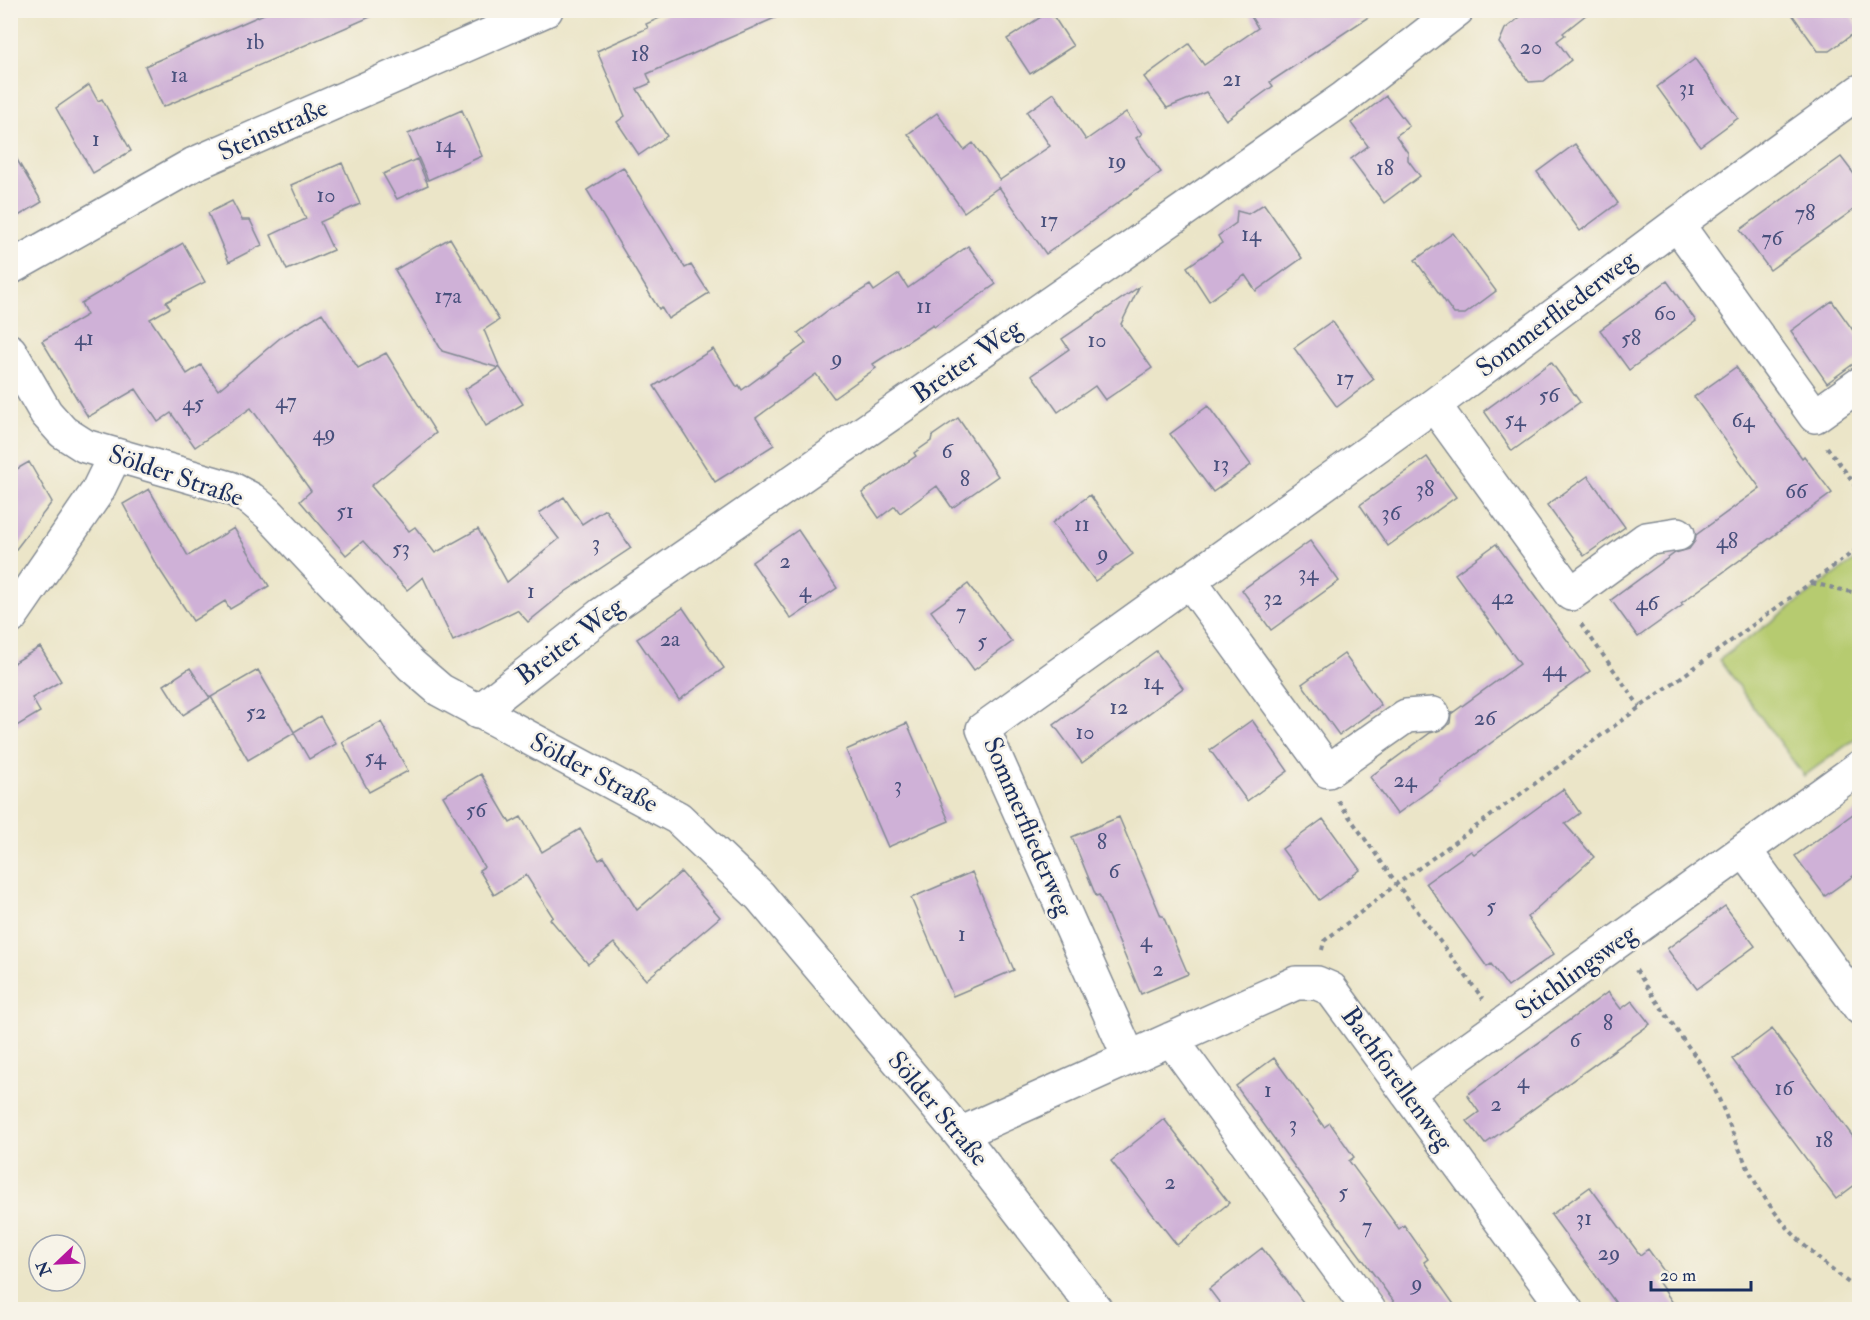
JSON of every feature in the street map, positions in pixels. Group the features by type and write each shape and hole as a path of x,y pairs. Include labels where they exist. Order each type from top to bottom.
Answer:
{"street":[{"name":"Steinstraße","path":"10,268 194,164 546,10"},
{"name":"Breiter Weg","path":"478,712 602,614 1335,105 1457,10"},
{"name":"Sommerfliederweg","path":"1129,1057 983,729 1434,405 1860,91"},
{"path":"1677,224 1815,416 1860,384"},
{"name":"Sölder Straße","path":"10,351 46,413 63,432 85,446 230,488 251,499 269,514 411,665 440,690 678,818 760,896 960,1134 1096,1310"},
{"path":"1434,405 1571,594 1646,539 1678,534"},
{"path":"10,618 97,492 115,454"},
{"path":"1189,580 1328,771 1406,716 1433,714"},
{"name":"Stichlingsweg","path":"1407,1093 1860,767"},
{"path":"1745,851 1860,1008"},
{"path":"960,1134 1296,983 1317,983"},
{"name":"Bachforellenweg","path":"1317,983 1331,989 1566,1310"},
{"path":"1171,1039 1369,1310"}],"path":[{"path":"1815,416 1811,425 1860,491"},
{"path":"1317,983 1324,941 1397,884 1860,547"},
{"path":"1811,583 1860,594"},
{"path":"1571,594 1569,606 1640,707"},
{"path":"1328,771 1326,785 1502,1025"},
{"path":"1616,943 1706,1073 1751,1174 1763,1195 1804,1246 1860,1292"}],"green space":[{"path":"1859,557 1859,736 1804,776 1719,660"}],"building":[{"path":"273,10 386,10 163,107 145,66"},
{"path":"677,10 793,10 647,74 651,83 637,89 667,136 639,155 617,122 625,116 597,51 648,28 646,24"},
{"path":"1247,10 1379,10 1270,82 1273,86 1226,120 1206,92 1167,108 1144,77 1189,44 1204,65 1258,28"},
{"path":"1529,10 1592,10 1563,33 1565,35 1557,41 1571,60 1544,81 1529,82 1499,43 1505,29"},
{"path":"1789,10 1847,10 1860,29 1829,51 1818,51"},
{"path":"1050,11 1073,46 1030,74 1007,39"},
{"path":"1695,59 1738,118 1700,146 1657,87"},
{"path":"89,85 98,101 102,99 131,151 93,173 56,108"},
{"path":"1054,93 1086,140 1126,112 1142,134 1136,138 1161,172 1046,254 999,187 964,212 908,134 937,113 964,150 973,143 1000,180 1050,146 1027,112"},
{"path":"1386,96 1409,126 1396,136 1408,153 1408,160 1420,176 1384,203 1351,159 1368,146 1351,123"},
{"path":"462,110 482,156 428,180 408,134"},
{"path":"1575,144 1618,203 1580,231 1537,172"},
{"path":"10,148 42,202 10,221"},
{"path":"1841,157 1860,182 1860,205 1770,270 1740,230"},
{"path":"417,159 428,185 397,199 383,174"},
{"path":"342,163 360,204 320,222 333,250 287,270 271,235 306,219 291,185"},
{"path":"623,167 685,268 691,265 709,293 668,319 652,298 587,190"},
{"path":"232,201 242,220 250,220 262,245 229,262 208,213"},
{"path":"1264,204 1302,258 1256,291 1245,275 1209,301 1187,267 1222,243 1218,236 1236,223 1237,211 1248,214"},
{"path":"1453,233 1496,291 1465,314 1454,314 1415,260"},
{"path":"450,238 499,320 484,330 500,368 523,404 486,426 465,389 499,368 442,351 395,270"},
{"path":"183,243 205,282 166,302 170,308 150,319 187,374 201,365 218,390 280,338 322,313 358,368 386,353 436,433 371,486 409,531 415,527 435,553 478,529 507,582 559,539 539,513 564,497 582,524 605,509 631,548 565,592 528,622 517,610 453,641 423,577 407,590 363,541 346,555 300,501 311,491 251,408 195,447 171,413 158,422 136,389 88,417 42,341 87,315 81,303"},
{"path":"968,246 996,284 934,327 933,325 873,364 876,368 834,398 816,374 756,418 774,445 715,482 654,386 713,349 737,387 739,385 742,390 806,343 798,333 831,308 870,285 874,291 899,274 908,288"},
{"path":"1667,281 1696,321 1629,370 1600,330"},
{"path":"1139,287 1121,324 1152,368 1105,400 1095,386 1058,412 1032,375 1069,349 1062,339"},
{"path":"1832,301 1860,340 1860,359 1827,383 1791,331"},
{"path":"1332,321 1374,379 1337,407 1294,348"},
{"path":"1551,362 1580,402 1512,451 1484,411"},
{"path":"1736,367 1802,458 1804,456 1832,493 1638,637 1611,600 1675,553 1689,549 1696,535 1760,488 1694,397"},
{"path":"1208,406 1251,465 1213,492 1170,434"},
{"path":"958,418 998,476 952,508 937,486 900,513 895,506 879,518 862,493 916,456 914,453 931,441 932,436"},
{"path":"1427,457 1456,497 1388,546 1360,505"},
{"path":"29,462 52,502 10,557 10,473"},
{"path":"1588,476 1625,527 1584,556 1547,505"},
{"path":"149,489 188,556 234,528 269,586 230,609 225,601 193,621 154,561 123,504"},
{"path":"1090,495 1133,554 1095,581 1052,523"},
{"path":"798,530 837,588 791,619 752,562"},
{"path":"1310,541 1339,581 1271,630 1242,590"},
{"path":"1496,544 1590,671 1397,814 1370,777 1430,733 1444,729 1450,723 1451,714 1520,664 1455,574"},
{"path":"968,584 1012,642 974,670 931,611"},
{"path":"683,608 724,668 679,700 637,639"},
{"path":"40,647 61,681 32,698 40,712 10,730 10,662 12,664"},
{"path":"1156,651 1183,688 1082,763 1054,725"},
{"path":"1344,654 1381,705 1339,735 1302,684"},
{"path":"190,668 210,698 183,715 164,685"},
{"path":"258,670 294,732 320,716 336,744 309,759 294,733 248,760 211,697"},
{"path":"1252,720 1288,771 1247,801 1210,750"},
{"path":"381,722 408,771 369,792 342,742"},
{"path":"907,723 949,821 888,847 846,750"},
{"path":"481,774 510,823 521,817 542,852 580,829 599,860 604,857 637,910 681,872 720,917 646,980 614,943 588,964 550,919 553,917 526,875 494,895 479,870 484,867 443,796"},
{"path":"1563,789 1580,813 1565,824 1594,857 1527,917 1554,954 1508,987 1491,964 1487,967 1426,883 1471,851 1474,854"},
{"path":"1860,809 1860,871 1825,896 1795,856"},
{"path":"1119,817 1188,974 1141,994 1072,837"},
{"path":"1323,819 1360,870 1319,900 1282,849"},
{"path":"972,872 1014,970 953,996 911,898"},
{"path":"1725,906 1755,946 1697,989 1667,949"},
{"path":"1608,992 1621,1009 1632,1001 1650,1024 1485,1144 1467,1121 1479,1112 1467,1095"},
{"path":"1772,1029 1860,1146 1860,1181 1836,1199 1732,1059"},
{"path":"1274,1058 1324,1127 1330,1123 1354,1157 1349,1161 1399,1229 1404,1225 1428,1259 1424,1262 1458,1310 1400,1310 1286,1155 1236,1086"},
{"path":"1164,1119 1229,1203 1177,1245 1111,1161"},
{"path":"1590,1187 1640,1255 1648,1249 1666,1274 1657,1280 1678,1310 1621,1310 1551,1215"},
{"path":"1262,1248 1309,1310 1225,1310 1209,1289"}]}
